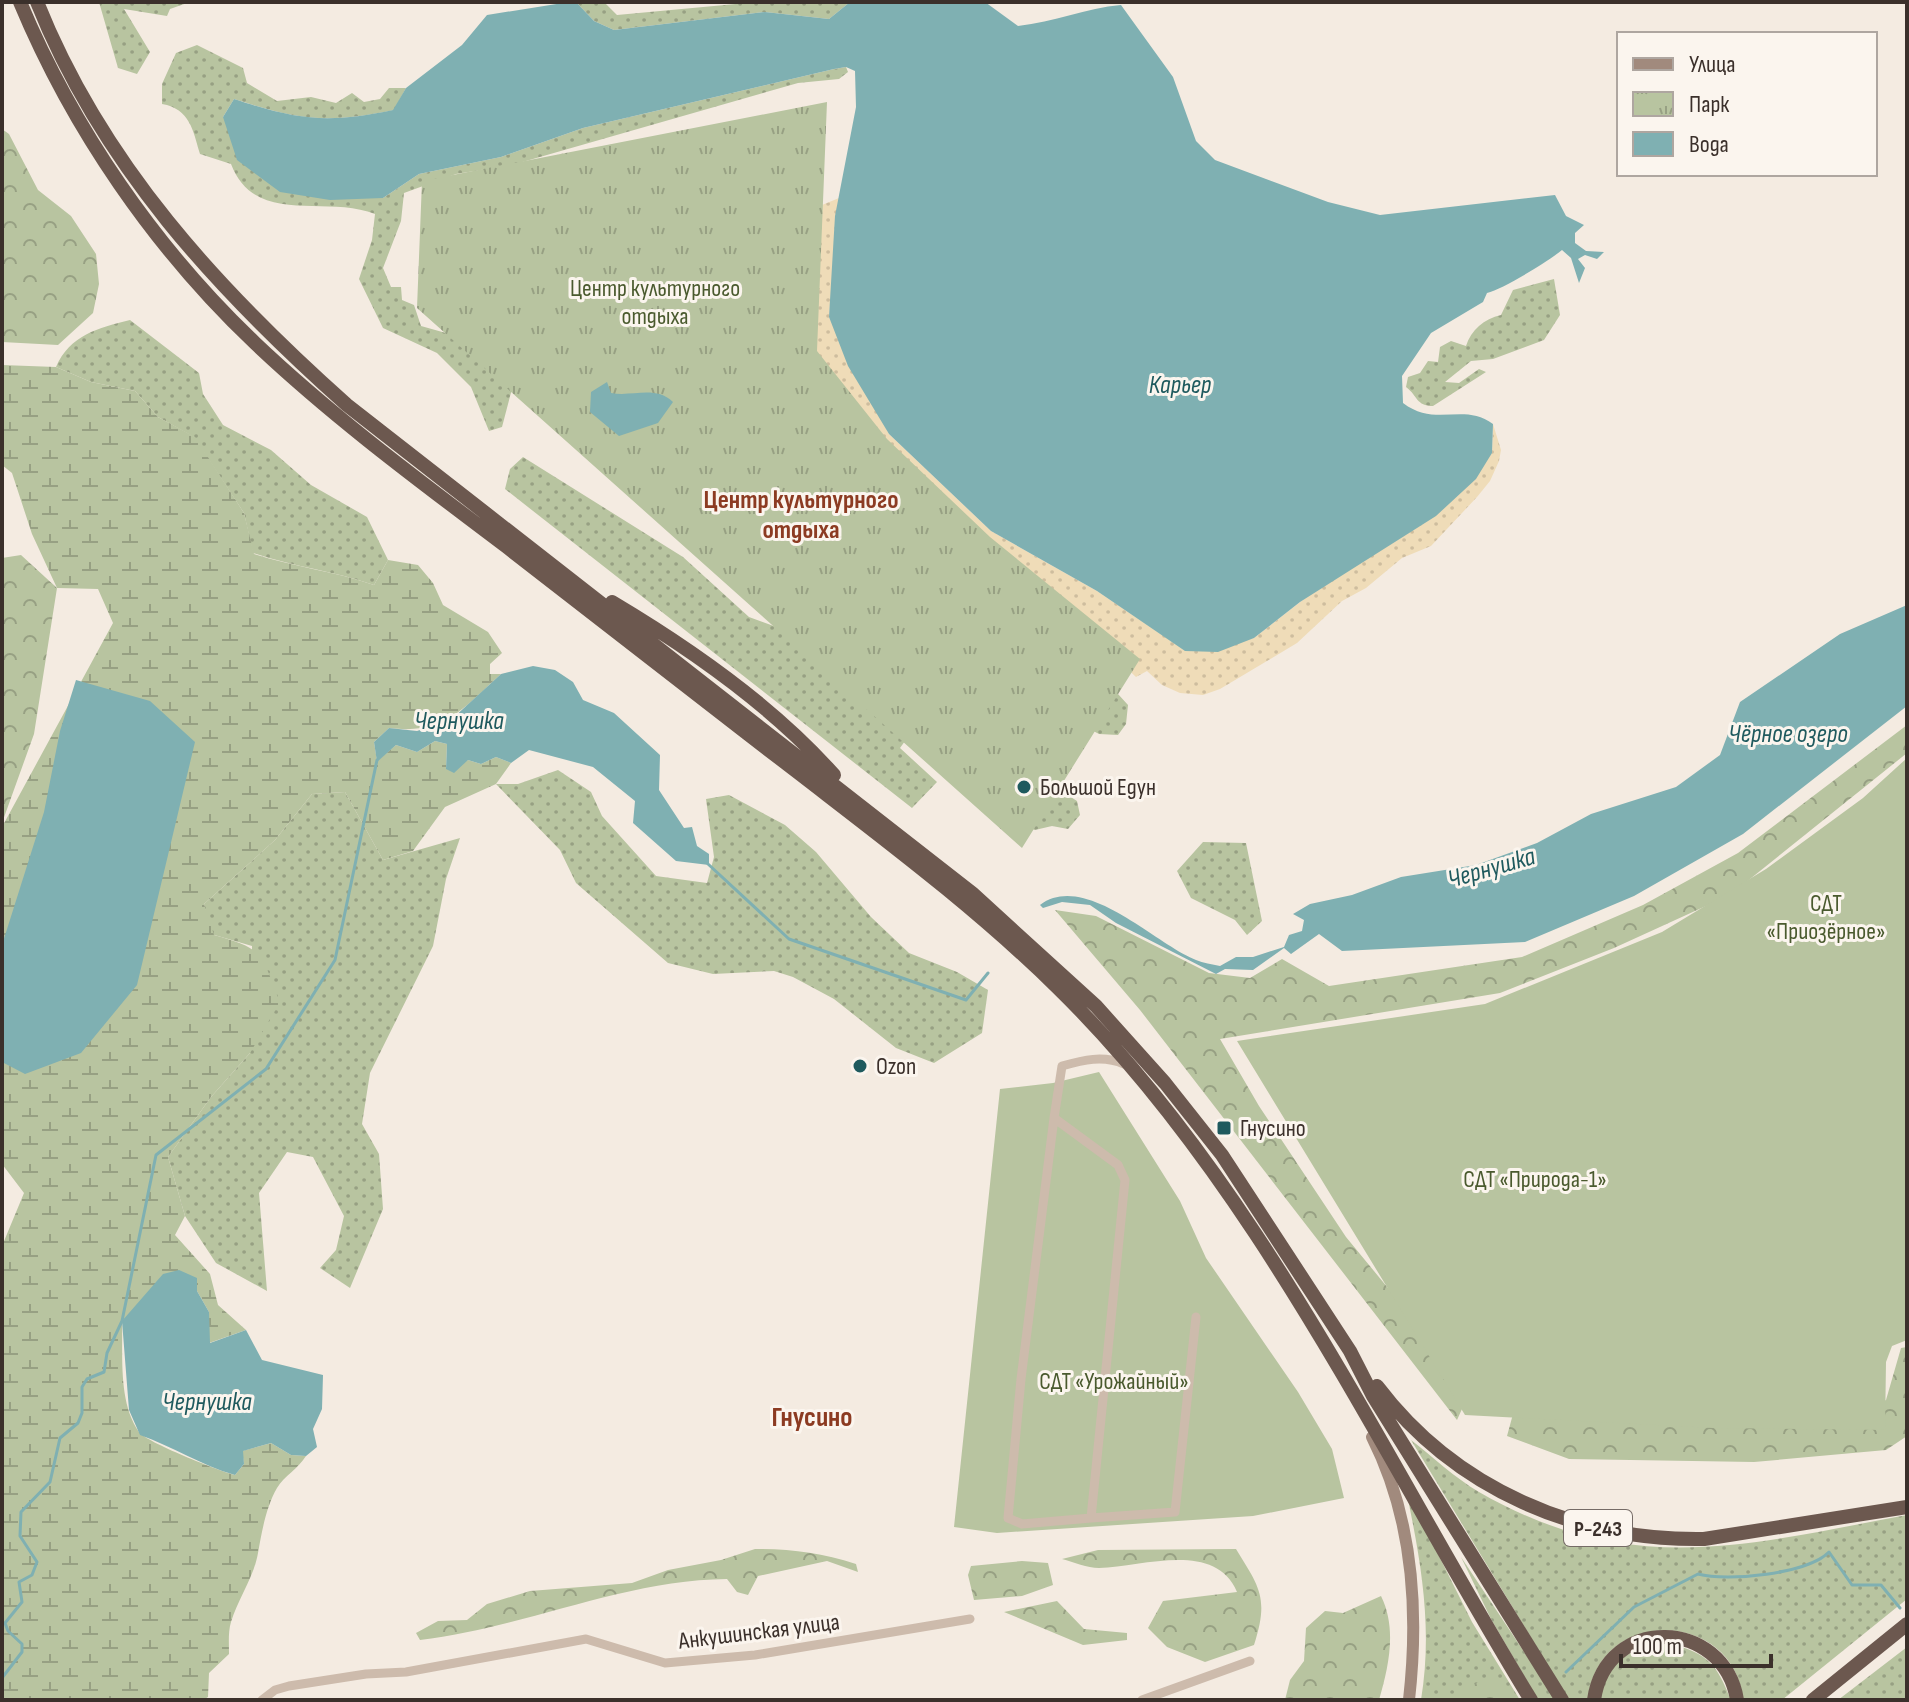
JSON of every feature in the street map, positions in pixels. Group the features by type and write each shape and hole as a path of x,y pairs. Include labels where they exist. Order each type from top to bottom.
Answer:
{"highway":[{"path":"20,2 61,90 109,168 194,279 256,344 350,425 973,912 1066,996 1131,1067 1241,1213 1422,1507 1531,1700"},
{"path":"37,2 74,84 146,197 237,303 347,405 865,807 1022,935 1117,1027 1222,1155 1350,1351 1373,1396 1562,1700"},
{"name":"Р-243","path":"1350,1351 1392,1406 1457,1464 1510,1497 1584,1525 1644,1537 1704,1539 1907,1507"},
{"path":"1813,1700 1907,1624"},
{"path":"1594,1700 1601,1673 1614,1656 1630,1644 1665,1637 1692,1642 1717,1658 1728,1671 1737,1700"}],"main road":[{"path":"1334,1364 1385,1464 1404,1529 1414,1611 1409,1700"}],"street":[{"path":"1131,1067 1106,1059 1062,1066 1008,1518 1022,1524 1175,1512 1196,1317"},
{"path":"1054,1118 1118,1165 1125,1180 1091,1518"},
{"name":"Анкушинская улица","path":"262,1700 275,1690 289,1686 366,1674 406,1672 586,1639 665,1663 755,1655 970,1619"},
{"path":"1142,1700 1250,1661"}],"green space":[{"path":"99,2 190,2 170,9 167,16 124,9 150,52 137,74 118,68"},
{"path":"576,2 604,2 617,15 757,2 850,2 829,19 765,12 614,30 594,21"},
{"path":"197,45 243,68 247,83 277,101 311,97 336,103 352,93 364,102 380,99 389,88 406,88 394,110 371,114 313,118 277,112 234,99 223,117 383,198 419,174 501,157 583,128 834,69 846,67 848,72 839,79 798,83 512,165 456,174 404,193 401,221 383,268 391,287 401,287 402,300 414,305 421,326 453,335 513,385 502,427 489,431 471,387 437,353 383,328 359,279 372,240 375,214 356,209 274,202 257,196 242,183 231,164 200,154 189,122 179,111 162,104 162,84 176,53"},
{"name":"Центр культурного отдыха","path":"827,102 817,351 887,439 990,537 1140,659 1022,848 417,308 422,181"},
{"path":"2,129 9,134 38,190 71,216 96,254 99,284 93,313 58,345 2,342"},
{"path":"1554,279 1560,315 1544,340 1493,359 1471,361 1445,382 1459,383 1479,369 1486,372 1433,406 1420,402 1406,387 1408,377 1420,373 1428,361 1438,362 1440,347 1451,341 1466,346 1479,326 1501,315 1513,290"},
{"path":"130,320 199,373 203,394 223,425 271,450 311,485 367,517 388,560 374,585 253,553 244,513 194,437 158,417 135,391 91,382 56,367 69,347 86,334"},
{"path":"2,365 56,367 91,382 135,391 158,417 195,437 244,513 254,554 374,585 388,560 418,565 433,583 443,605 488,632 502,653 490,664 490,674 501,674 451,717 425,727 389,728 374,742 377,761 396,745 417,752 435,741 447,744 446,768 468,760 481,764 496,757 511,763 496,784 445,807 413,851 383,860 345,792 312,794 275,840 204,904 214,935 244,945 259,956 280,1002 250,1053 211,1097 168,1157 185,1216 175,1235 210,1274 218,1305 246,1330 209,1343 209,1312 197,1291 122,1321 125,1393 132,1420 144,1437 235,1475 244,1464 242,1451 271,1443 291,1455 306,1456 273,1495 256,1562 231,1622 229,1654 209,1673 208,1697 203,1700 2,1700 2,1246 24,1193 2,1164 2,827 113,623 98,589 57,588 32,534 12,473 2,465"},
{"path":"523,457 683,557 749,617 793,633 923,716 900,748 937,782 912,808 505,489 510,469"},
{"path":"21,555 57,588 34,734 2,823 2,558"},
{"path":"1058,669 1118,694 1128,705 1126,724 1118,735 1099,734 1078,723 1054,744 1055,787 1077,801 1080,815 1068,829 1052,826 1035,830 981,811 988,799 1026,806 1044,785 1003,746 1003,701"},
{"path":"1907,725 1907,753 1730,895 1614,948 1500,993 1220,1039 1259,1106 1346,1237 1471,1389 1457,1420 1140,1010 1055,910 1096,916 1209,973 1250,978 1282,959 1329,986 1522,957 1643,905 1738,853"},
{"name":"СДТ «Природа-1»","path":"1907,758 1907,1340 1892,1346 1886,1362 1885,1430 1713,1428 1465,1415 1237,1041 1485,1004 1662,932 1766,869 1863,798"},
{"path":"558,770 591,792 602,816 656,876 707,883 714,857 706,799 729,795 785,825 816,852 871,917 909,953 957,972 988,990 982,1033 934,1063 896,1048 834,999 793,977 774,971 713,974 668,963 576,883 560,850 496,784 518,784"},
{"path":"345,792 383,860 460,838 446,879 433,946 370,1073 362,1124 379,1154 383,1209 350,1288 320,1268 336,1250 344,1216 313,1157 287,1152 259,1193 267,1291 216,1263 185,1216 168,1157 211,1097 250,1053 252,946 211,934 204,904 275,840 312,794"},
{"path":"1203,842 1246,843 1262,921 1247,935 1235,920 1191,898 1177,871"},
{"name":"СДТ «Урожайный»","path":"1099,1072 1180,1201 1206,1258 1298,1392 1332,1449 1344,1498 1253,1516 997,1533 954,1527 1000,1089 1053,1083"},
{"path":"1907,1347 1907,1436 1886,1450 1754,1462 1569,1459 1507,1436 1513,1414 1847,1421 1886,1400 1901,1348"},
{"path":"1411,1440 1479,1492 1534,1519 1587,1537 1639,1545 1690,1547 1741,1544 1907,1515 1907,1599 1782,1700 1743,1700 1734,1670 1717,1648 1693,1635 1666,1630 1639,1634 1615,1647 1597,1669 1588,1700 1569,1700"},
{"path":"1406,1490 1472,1622 1520,1700 1421,1700 1426,1647 1424,1595"},
{"path":"755,1549 831,1557 856,1564 858,1572 827,1561 758,1576 748,1595 737,1592 727,1579 688,1581 649,1587 459,1634 420,1640 416,1633 438,1621 467,1620 487,1604 530,1591 632,1583 668,1570 721,1560"},
{"path":"1236,1549 1260,1594 1259,1629 1254,1645 1205,1662 1167,1647 1148,1628 1163,1601 1237,1592 1227,1576 1212,1566 1195,1561 1156,1561 1099,1568 1062,1559 1098,1550"},
{"path":"1461,1557 1556,1700 1538,1700 1491,1619"},
{"path":"1022,1561 1048,1563 1053,1585 1022,1596 974,1600 968,1575 971,1566"},
{"path":"1381,1596 1389,1621 1390,1647 1379,1700 1285,1700 1290,1680 1304,1661 1306,1628 1325,1611 1343,1613"},
{"path":"1057,1601 1084,1629 1127,1633 1127,1640 1083,1645 1004,1612"},
{"path":"1670,1643 1710,1662 1731,1700 1598,1700 1609,1674 1623,1658 1643,1648"},
{"path":"1907,1647 1907,1700 1838,1700"},
{"path":"1493,1676 1505,1694 1499,1700 1458,1700 1468,1687"}],"sand":[{"path":"839,198 829,317 889,434 991,531 1097,591 1186,651 1254,638 1492,453 1493,424 1501,450 1499,461 1490,481 1431,546 1402,558 1366,588 1342,601 1297,643 1220,689 1203,695 1180,693 1162,685 1147,671 1136,677 823,382 803,297 822,205"}],"water":[{"name":"Карьер","path":"576,2 594,21 614,30 765,12 829,19 850,2 985,2 1018,26 1121,5 1173,77 1196,141 1215,160 1328,202 1380,215 1555,195 1566,216 1584,225 1575,233 1575,243 1586,251 1604,252 1597,259 1585,255 1578,259 1585,268 1579,283 1571,258 1562,250 1526,274 1487,293 1483,302 1431,333 1402,376 1403,403 1415,410 1438,415 1471,415 1493,424 1492,453 1476,479 1436,516 1300,602 1254,638 1218,652 1185,651 1097,591 991,531 889,434 848,366 829,317 835,216 856,107 855,71 846,67 834,69 583,128 501,157 419,174 383,198 330,200 280,192 237,160 223,117 234,99 277,112 313,118 349,117 393,110 406,88 462,45 487,15"},
{"path":"607,382 611,393 659,394 673,402 658,423 619,436 590,412 591,392"},
{"name":"Чёрное озеро","path":"1907,605 1907,706 1743,834 1634,896 1525,942 1342,951 1319,934 1291,954 1284,948 1253,970 1225,969 1216,974 1116,923 1090,905 1062,902 1043,908 1040,905 1058,897 1078,897 1098,903 1179,952 1220,966 1236,957 1253,957 1284,947 1289,935 1302,931 1304,920 1293,914 1310,904 1352,895 1401,877 1476,865 1537,843 1591,814 1676,787 1720,755 1740,702 1840,634"},
{"path":"533,666 555,670 573,682 583,700 614,713 660,755 659,790 684,828 692,827 697,846 709,854 709,865 676,861 633,823 635,801 593,767 529,750 511,763 496,757 481,764 468,760 454,773 446,769 447,744 435,741 417,752 396,745 377,762 374,742 389,728 417,731 452,719 501,674"},
{"path":"76,680 150,701 195,742 137,985 81,1053 25,1074 2,1062 2,945 44,812 60,731"},
{"name":"Чернушка","path":"179,1270 197,1278 197,1291 209,1312 210,1343 246,1330 262,1360 323,1375 322,1409 313,1429 317,1447 306,1456 291,1455 271,1443 243,1451 244,1464 235,1475 140,1435 129,1410 122,1321 163,1274"}],"waterway":[{"name":"Чернушка","path":"2,1678 22,1652 22,1644 8,1631 5,1623 22,1602 19,1582 32,1575 37,1562 20,1536 21,1512 50,1482 60,1438 78,1423 82,1413 82,1387 87,1379 104,1372 107,1353 122,1321 156,1155 266,1069 335,960 377,760"},
{"name":"Чернушка","path":"708,864 789,939 966,1000 988,973"},
{"path":"1566,1672 1634,1607 1698,1574 1728,1577 1786,1571 1819,1560 1829,1552 1852,1585 1881,1585 1900,1608"}],"place":[{"name":"Большой Едун","path":"1024,787"},
{"name":"Ozon","path":"860,1066"},
{"name":"Гнусино","path":"1224,1128"}],"district":[{"name":"Центр культурного отдыха","path":"801,514"},
{"name":"Гнусино","path":"812,1416"}],"park label":[{"name":"СДТ «Приозёрное»","path":"1826,917"}]}
